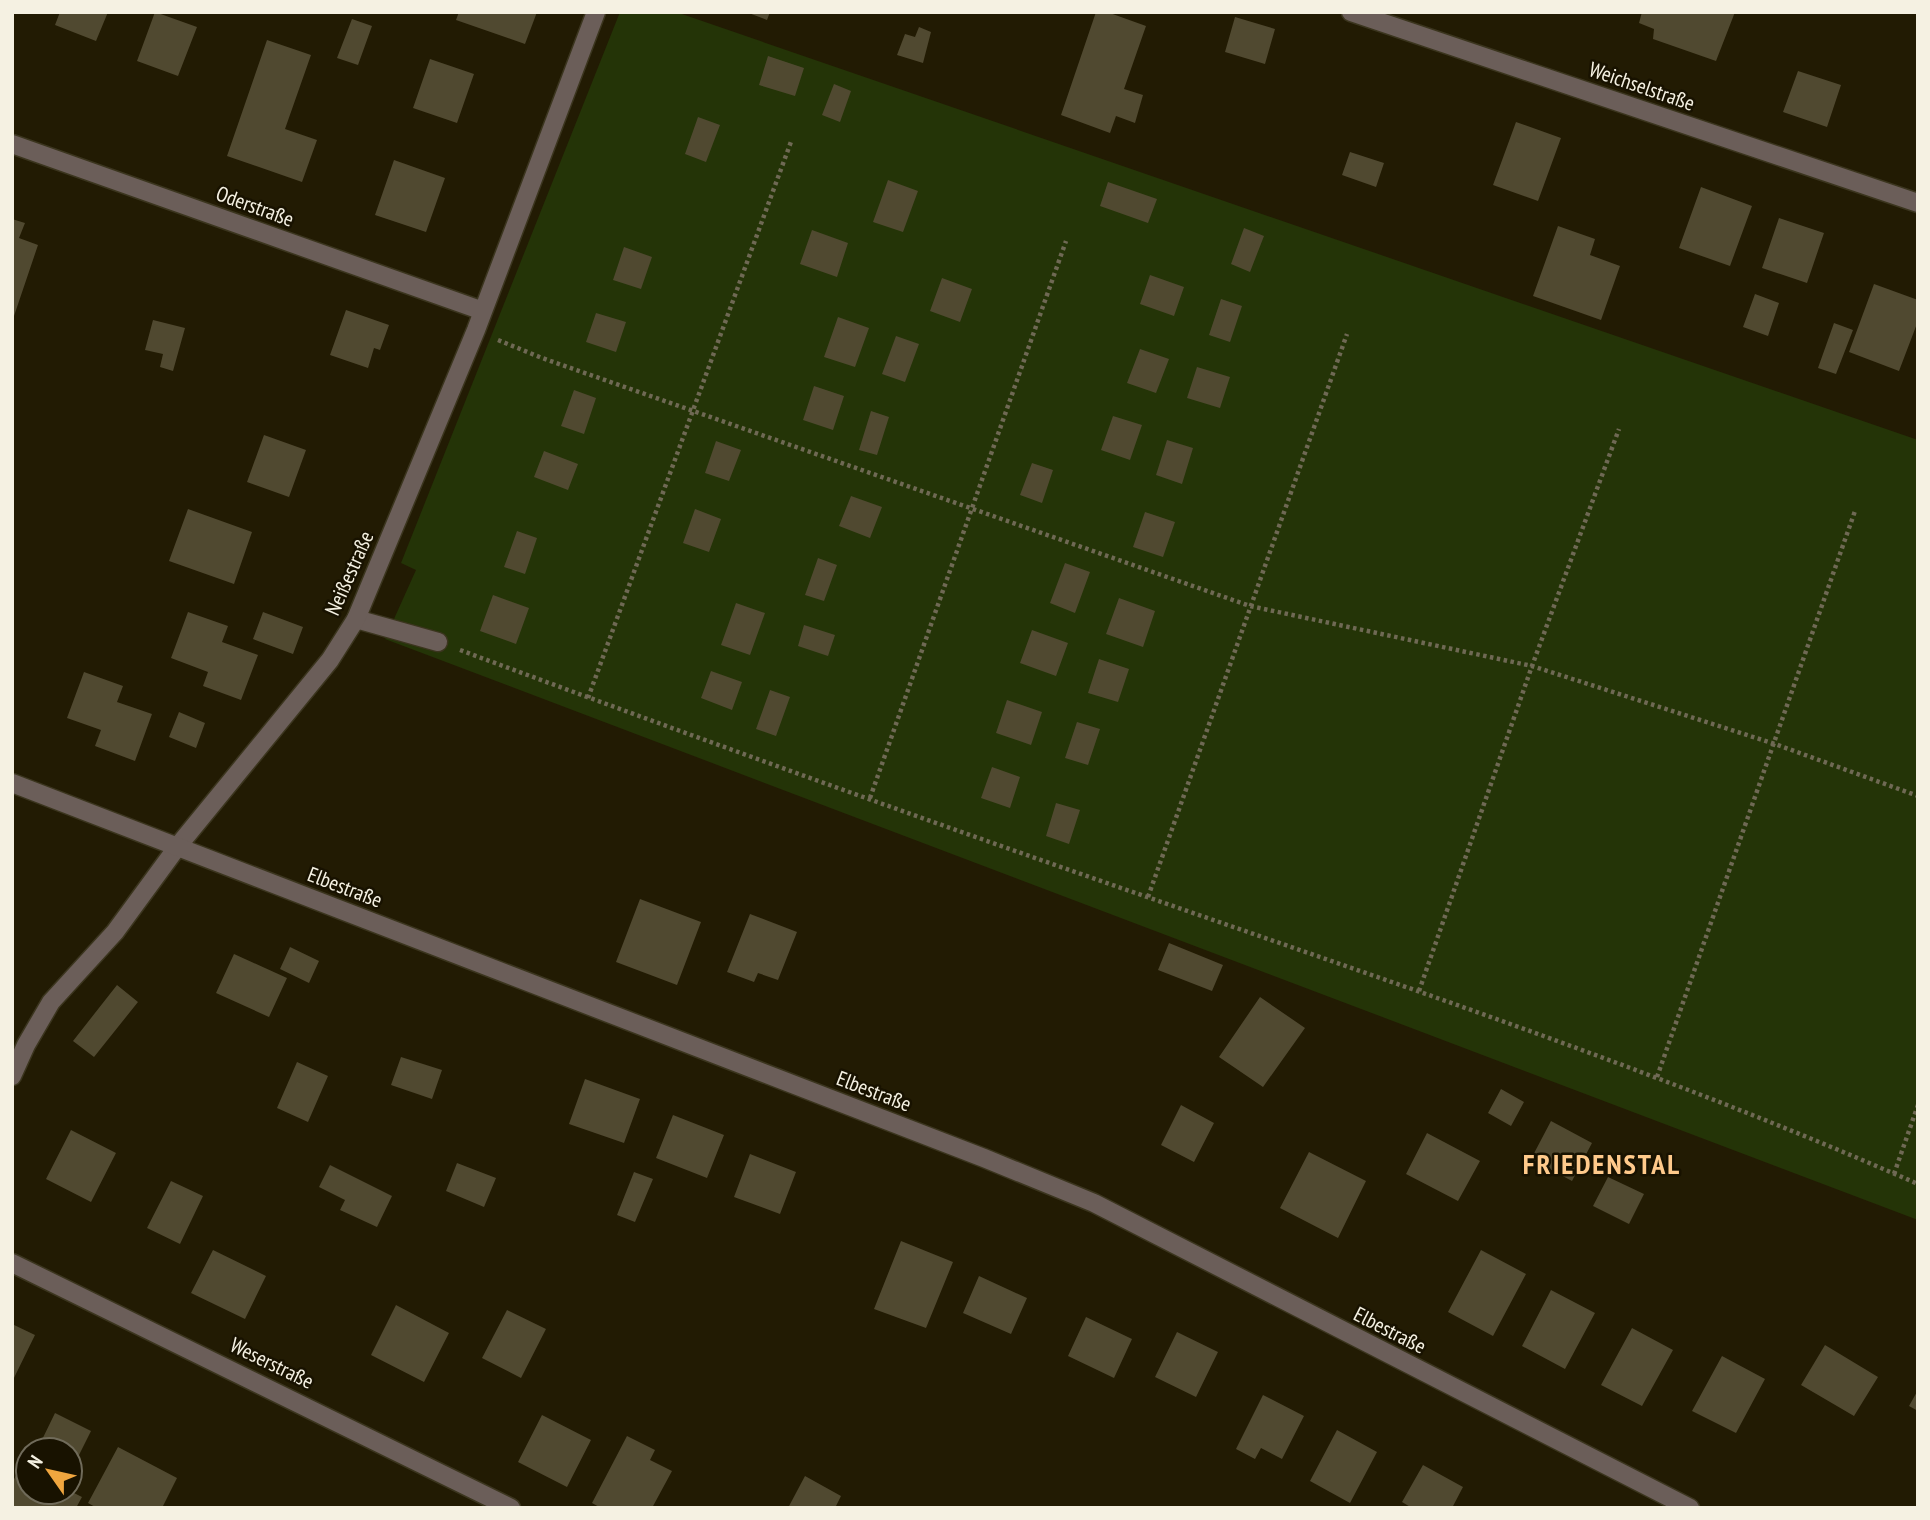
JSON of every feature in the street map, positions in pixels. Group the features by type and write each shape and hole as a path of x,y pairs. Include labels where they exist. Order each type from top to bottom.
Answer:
{"street":[{"name":"Neißestraße","path":"12,1076 51,1002 115,932 178,846 330,660 356,620 476,330 596,12"},
{"name":"Weichselstraße","path":"1351,12 1918,203"},
{"name":"Oderstraße","path":"12,144 483,311"},
{"path":"356,620 438,642"},
{"name":"Elbestraße","path":"12,783 984,1157 1094,1203 1690,1508"},
{"name":"Weserstraße","path":"12,1263 511,1508"}],"path":[{"path":"588,698 792,139"},
{"path":"870,798 1066,241"},
{"path":"476,330 559,364 1250,606 1532,666 1775,744 1918,796"},
{"path":"1147,897 1347,334"},
{"path":"1419,991 1532,666 1619,429"},
{"path":"1657,1077 1855,511"},
{"path":"438,642 588,698 1657,1077 1918,1184"},
{"path":"1894,1174 1918,1105"}],"green space":[{"path":"620,12 676,12 1918,440 1918,1220 385,639 416,570 401,563"}],"building":[{"path":"60,12 108,12 96,41 55,25"},
{"path":"155,12 197,27 178,76 137,61"},
{"path":"459,12 537,12 525,44 456,20"},
{"path":"746,12 770,12 767,20"},
{"path":"1096,12 1107,12 1146,26 1124,89 1143,95 1135,123 1116,116 1110,133 1061,115"},
{"path":"1642,12 1735,12 1716,61 1653,39 1654,29 1639,23"},
{"path":"1235,17 1275,29 1265,64 1225,52"},
{"path":"352,19 372,26 358,65 337,58"},
{"path":"919,27 931,32 923,63 897,55 905,34 915,37"},
{"path":"267,40 311,55 285,129 317,140 302,182 227,156"},
{"path":"768,56 804,68 795,96 759,85"},
{"path":"430,59 474,74 457,123 413,108"},
{"path":"1798,71 1841,85 1827,127 1783,112"},
{"path":"834,84 851,91 840,122 822,115"},
{"path":"698,117 720,125 706,162 685,154"},
{"path":"1516,122 1561,138 1538,201 1493,185"},
{"path":"1350,152 1384,163 1376,187 1342,175"},
{"path":"394,160 445,178 426,232 375,215"},
{"path":"888,180 918,191 903,232 873,222"},
{"path":"1108,182 1157,199 1148,223 1100,206"},
{"path":"1701,187 1752,206 1730,266 1679,248"},
{"path":"1779,218 1824,233 1807,283 1762,268"},
{"path":"12,219 25,223 19,238 38,245 13,319"},
{"path":"1558,226 1595,239 1590,255 1620,266 1601,320 1533,296"},
{"path":"1244,228 1264,236 1250,272 1231,264"},
{"path":"812,230 848,243 837,277 800,264"},
{"path":"624,247 652,257 641,289 613,280"},
{"path":"1150,275 1184,287 1174,316 1140,304"},
{"path":"942,278 972,289 960,322 930,311"},
{"path":"1874,284 1918,300 1918,321 1899,371 1849,352"},
{"path":"1755,294 1779,303 1768,336 1743,327"},
{"path":"1221,299 1242,306 1230,342 1209,335"},
{"path":"346,310 389,325 380,350 374,348 368,368 330,355"},
{"path":"596,313 626,322 616,352 586,342"},
{"path":"838,317 869,328 855,367 824,357"},
{"path":"153,320 185,328 173,371 160,367 163,354 145,350"},
{"path":"1834,323 1853,330 1836,374 1818,368"},
{"path":"896,336 919,344 905,382 882,374"},
{"path":"1140,349 1169,359 1156,393 1127,383"},
{"path":"1197,367 1230,377 1220,408 1187,398"},
{"path":"814,386 844,396 833,430 803,420"},
{"path":"574,390 596,398 584,434 561,426"},
{"path":"871,411 889,417 877,455 859,450"},
{"path":"1113,416 1142,425 1130,460 1101,450"},
{"path":"264,435 306,450 289,497 247,482"},
{"path":"1167,440 1193,448 1182,484 1156,475"},
{"path":"716,441 741,450 729,481 705,473"},
{"path":"544,451 578,464 568,490 534,477"},
{"path":"1032,463 1053,470 1042,503 1020,495"},
{"path":"851,496 882,507 870,538 839,526"},
{"path":"188,509 252,532 234,584 169,561"},
{"path":"695,509 721,519 709,552 683,543"},
{"path":"1145,512 1175,522 1163,557 1133,547"},
{"path":"517,531 537,538 525,574 504,567"},
{"path":"818,558 837,565 824,601 805,595"},
{"path":"1065,563 1090,572 1075,613 1050,603"},
{"path":"493,595 529,608 516,644 480,631"},
{"path":"1119,598 1155,611 1143,647 1106,634"},
{"path":"736,603 765,613 750,655 721,645"},
{"path":"188,612 228,626 222,642 258,655 241,700 203,686 208,672 171,658"},
{"path":"263,612 303,627 293,654 253,639"},
{"path":"804,625 835,635 828,656 798,646"},
{"path":"1032,630 1068,643 1056,676 1020,663"},
{"path":"1099,659 1129,669 1118,702 1088,693"},
{"path":"711,671 742,682 732,710 701,698"},
{"path":"84,672 123,686 117,702 152,714 135,761 95,746 101,730 67,718"},
{"path":"770,690 790,697 776,736 756,729"},
{"path":"1007,700 1042,712 1031,745 996,733"},
{"path":"179,712 205,723 196,748 169,737"},
{"path":"1077,722 1100,729 1088,765 1065,758"},
{"path":"992,767 1020,777 1010,808 981,798"},
{"path":"1056,803 1080,810 1069,844 1046,836"},
{"path":"640,899 701,922 677,985 616,962"},
{"path":"750,914 797,932 778,980 758,973 754,982 727,972"},
{"path":"1169,943 1223,965 1212,991 1158,970"},
{"path":"290,947 319,961 309,983 280,969"},
{"path":"234,954 287,978 269,1017 216,993"},
{"path":"117,985 138,1002 94,1057 73,1041"},
{"path":"1260,997 1305,1028 1263,1087 1219,1057"},
{"path":"401,1057 442,1070 432,1099 391,1085"},
{"path":"297,1062 328,1076 308,1122 277,1108"},
{"path":"585,1079 640,1099 624,1143 569,1124"},
{"path":"1501,1089 1524,1102 1511,1126 1488,1113"},
{"path":"1181,1105 1214,1123 1194,1162 1161,1145"},
{"path":"673,1115 724,1135 707,1178 656,1158"},
{"path":"1551,1121 1592,1143 1572,1181 1531,1159"},
{"path":"71,1130 116,1153 91,1202 46,1179"},
{"path":"1427,1133 1480,1161 1458,1201 1406,1174"},
{"path":"1309,1152 1366,1181 1338,1238 1280,1208"},
{"path":"750,1154 796,1172 780,1214 734,1197"},
{"path":"457,1163 496,1178 484,1207 446,1191"},
{"path":"330,1165 392,1196 377,1227 340,1210 345,1200 319,1187"},
{"path":"634,1172 653,1179 635,1222 617,1215"},
{"path":"1608,1177 1644,1194 1629,1224 1593,1206"},
{"path":"171,1181 203,1196 180,1244 147,1228"},
{"path":"901,1241 953,1262 926,1328 874,1309"},
{"path":"213,1250 266,1276 245,1319 191,1293"},
{"path":"1481,1250 1526,1274 1493,1336 1448,1312"},
{"path":"979,1276 1027,1298 1011,1334 963,1313"},
{"path":"1551,1290 1595,1313 1565,1369 1522,1346"},
{"path":"396,1305 449,1333 424,1382 371,1355"},
{"path":"507,1310 546,1329 521,1378 482,1358"},
{"path":"1086,1317 1132,1339 1114,1378 1068,1356"},
{"path":"12,1324 35,1335 12,1382"},
{"path":"1632,1328 1673,1350 1642,1406 1601,1385"},
{"path":"1177,1332 1218,1352 1196,1397 1155,1377"},
{"path":"1825,1345 1878,1377 1854,1416 1801,1385"},
{"path":"1722,1356 1765,1379 1736,1433 1692,1411"},
{"path":"1918,1390 1918,1411 1909,1406"},
{"path":"1263,1395 1304,1416 1282,1459 1261,1448 1255,1459 1236,1449"},
{"path":"55,1413 91,1431 84,1445 84,1436 44,1436"},
{"path":"542,1415 591,1440 567,1487 518,1462"},
{"path":"1337,1430 1377,1452 1350,1503 1310,1481"},
{"path":"627,1436 655,1450 650,1460 672,1471 652,1508 601,1508 592,1503"},
{"path":"118,1447 177,1478 162,1508 97,1508 88,1503"},
{"path":"1423,1465 1463,1487 1452,1508 1412,1508 1402,1502"},
{"path":"805,1476 841,1496 835,1508 788,1508"},
{"path":"14,1479 14,1506 77,1506 12,1508"}],"district":[{"name":"FRIEDENSTAL","path":"1602,1163"}]}
